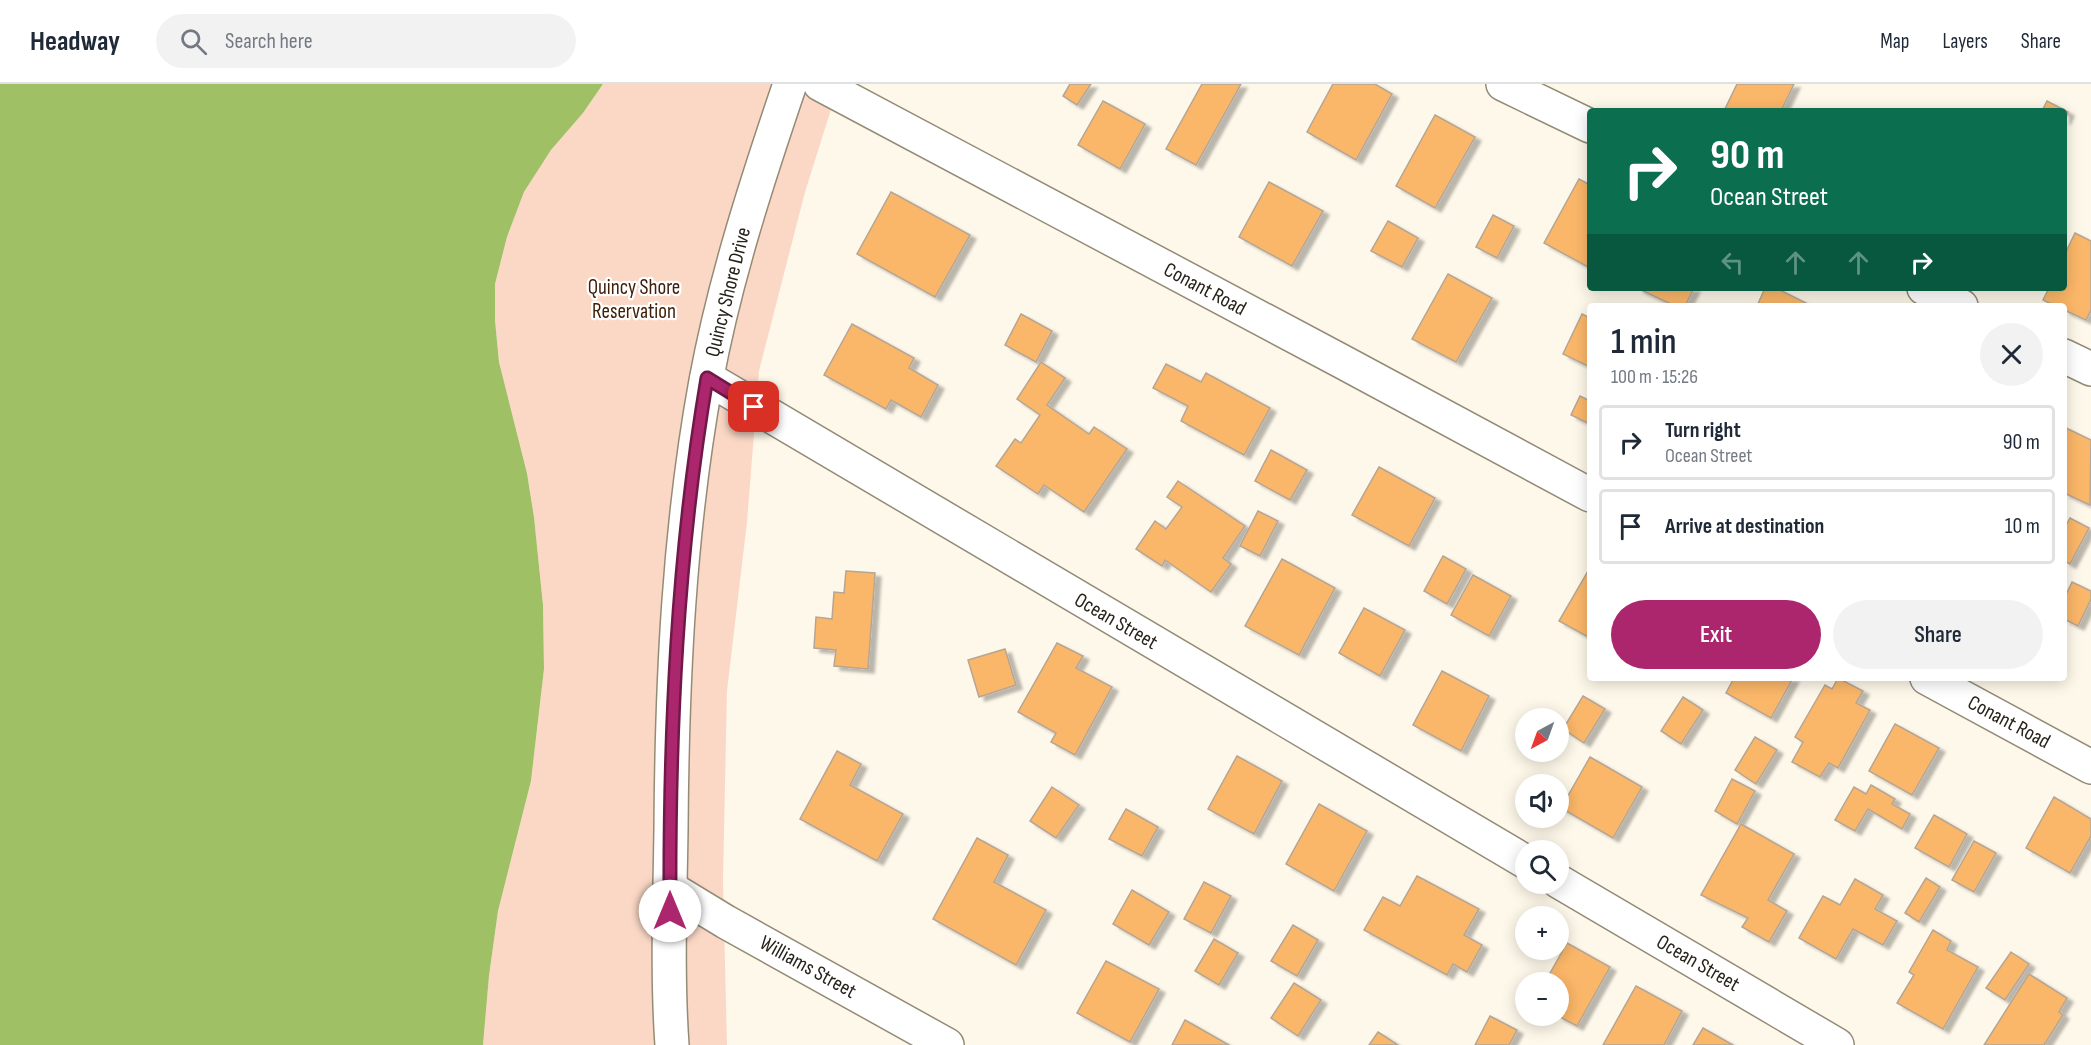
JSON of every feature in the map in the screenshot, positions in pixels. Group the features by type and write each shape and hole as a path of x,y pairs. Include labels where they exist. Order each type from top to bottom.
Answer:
{"street":[{"name":"Quincy Shore Drive","path":"672,1045 670,888 672,716 680,591 692,467 707,378 730,273 761,169 790,84"},
{"name":"Conant Road","path":"820,84 1587,493"},
{"path":"1503,84 1587,125"},
{"path":"1930,291 1955,303"},
{"path":"2067,357 2091,369"},
{"name":"Ocean Street","path":"707,378 1515,855"},
{"name":"Conant Road","path":"1933,681 2091,767"},
{"name":"Ocean Street","path":"1569,887 1837,1045"},
{"name":"Williams Street","path":"670,888 726,922 947,1045"}],"green space":[{"name":"Quincy Shore Reservation","path":"603,84 839,84 805,192 759,371 747,522 727,691 723,880 727,1045 483,1045 498,911 531,781 544,669 543,605 534,517 527,472 499,362 495,320 495,284 507,237 524,192 551,150 583,113"}],"shaded area":[{"path":"0,84 603,84 583,113 551,150 524,192 507,237 495,284 495,320 499,362 527,473 534,517 543,605 544,669 531,781 498,911 483,1045 0,1045"}],"building":[{"path":"1070,84 1091,84 1077,105 1063,96"},
{"path":"1202,84 1241,84 1196,165 1166,149"},
{"path":"1333,84 1375,84 1392,94 1356,160 1307,132"},
{"path":"1737,84 1794,84 1782,108 1725,108"},
{"path":"1103,101 1145,124 1120,169 1078,145"},
{"path":"2047,101 2060,108 2044,108"},
{"path":"1435,115 1475,137 1435,208 1396,186"},
{"path":"1579,179 1587,183 1587,266 1544,243"},
{"path":"1269,182 1323,211 1292,266 1239,237"},
{"path":"891,192 970,235 935,297 857,254"},
{"path":"1493,215 1514,226 1497,258 1476,247"},
{"path":"1388,221 1418,238 1402,267 1371,251"},
{"path":"2075,233 2091,241 2091,310 2086,320 2067,311 2067,303 2049,303 2043,300 2048,291 2067,291 2067,250"},
{"path":"1448,274 1492,298 1456,362 1412,339"},
{"path":"1643,291 1692,291 1686,303 1669,303"},
{"path":"1764,291 1782,291 1806,303 1758,303"},
{"path":"1021,314 1052,331 1036,362 1005,345"},
{"path":"1582,314 1587,316 1587,366 1563,354"},
{"path":"852,324 914,358 909,368 938,385 921,417 891,400 886,409 824,375"},
{"path":"1041,362 1065,378 1047,405 1089,434 1094,427 1127,449 1084,512 1044,485 1038,494 996,466 1015,439 1021,443 1040,415 1017,399"},
{"path":"1166,364 1201,382 1206,373 1270,408 1244,455 1181,421 1188,406 1153,388"},
{"path":"1580,396 1587,400 1587,423 1571,415"},
{"path":"2067,428 2091,440 2090,505 2067,494"},
{"path":"1271,450 1307,470 1290,500 1255,481"},
{"path":"1379,467 1435,498 1409,546 1352,515"},
{"path":"1178,481 1245,526 1223,558 1231,564 1211,592 1165,560 1162,566 1136,549 1155,521 1166,529 1182,507 1167,497"},
{"path":"1258,511 1278,521 1260,556 1240,546"},
{"path":"2070,518 2089,528 2070,564 2067,562 2067,524"},
{"path":"1443,556 1466,569 1447,604 1424,591"},
{"path":"1282,559 1335,588 1299,655 1245,626"},
{"path":"846,571 875,573 868,669 834,666 836,650 814,648 816,617 832,619 834,592 844,593"},
{"path":"1587,573 1587,636 1559,621"},
{"path":"1473,575 1511,596 1489,636 1451,615"},
{"path":"2072,582 2091,591 2091,599 2078,626 2067,620 2067,593"},
{"path":"1364,608 1405,630 1380,676 1339,653"},
{"path":"1057,643 1083,656 1076,668 1112,687 1075,755 1051,742 1056,733 1018,712"},
{"path":"1005,649 1016,685 979,697 968,660"},
{"path":"1442,671 1489,696 1461,751 1413,725"},
{"path":"1732,681 1791,681 1771,718 1726,693"},
{"path":"1836,681 1844,681 1863,691 1856,703 1870,710 1838,768 1829,763 1820,777 1792,762 1803,742 1795,737 1825,685 1832,689"},
{"path":"1583,696 1605,709 1584,743 1569,733 1569,719"},
{"path":"1683,697 1703,710 1681,744 1661,731"},
{"path":"1895,724 1939,748 1912,795 1869,771"},
{"path":"1755,737 1777,750 1756,784 1735,770"},
{"path":"837,751 861,764 850,785 903,814 877,861 800,819"},
{"path":"1237,756 1282,781 1254,834 1208,809"},
{"path":"1590,757 1642,787 1613,838 1569,813 1569,794"},
{"path":"1732,779 1755,791 1737,824 1715,811"},
{"path":"1871,785 1895,799 1892,804 1910,814 1902,829 1868,809 1855,831 1835,820 1854,787 1866,794"},
{"path":"1052,787 1079,805 1056,838 1030,821"},
{"path":"2054,797 2091,819 2091,836 2070,873 2026,848"},
{"path":"1319,804 1367,831 1334,891 1286,864"},
{"path":"1126,809 1158,827 1142,856 1109,839"},
{"path":"1934,815 1967,834 1949,867 1915,848"},
{"path":"1741,824 1794,854 1768,900 1787,911 1769,942 1742,927 1748,918 1701,895"},
{"path":"977,838 1008,855 994,882 1046,910 1016,965 933,919"},
{"path":"1974,841 1996,853 1974,892 1952,880"},
{"path":"1417,876 1479,909 1464,935 1482,945 1467,972 1453,964 1447,975 1364,930 1383,897 1400,906"},
{"path":"1926,878 1940,887 1919,922 1905,913"},
{"path":"1855,879 1883,895 1875,909 1897,921 1883,945 1853,929 1836,959 1799,938 1823,896 1840,905"},
{"path":"1204,882 1231,896 1211,933 1184,919"},
{"path":"1132,890 1169,912 1149,945 1113,924"},
{"path":"1293,925 1318,940 1297,976 1271,961"},
{"path":"1933,930 1951,941 1947,950 1978,967 1943,1029 1897,1003 1914,975 1909,972"},
{"path":"1214,939 1238,953 1219,985 1195,971"},
{"path":"1569,944 1610,967 1577,1026 1569,1022 1569,972 1551,972 1557,960 1569,960"},
{"path":"2011,952 2029,964 2005,1000 1986,988"},
{"path":"1106,961 1159,989 1130,1042 1077,1013"},
{"path":"2029,974 2067,998 2059,1012 2063,1015 2044,1045 1984,1045"},
{"path":"1294,983 1321,1000 1298,1036 1271,1018"},
{"path":"1636,986 1682,1011 1664,1045 1603,1045"},
{"path":"1490,1016 1517,1030 1509,1045 1475,1045"},
{"path":"1185,1020 1229,1045 1172,1045"},
{"path":"1703,1028 1733,1045 1693,1045"},
{"path":"1378,1032 1398,1045 1369,1045"}],"route":[{"path":"670,911 672,716 680,591 692,467 707,378 754,407"}]}
